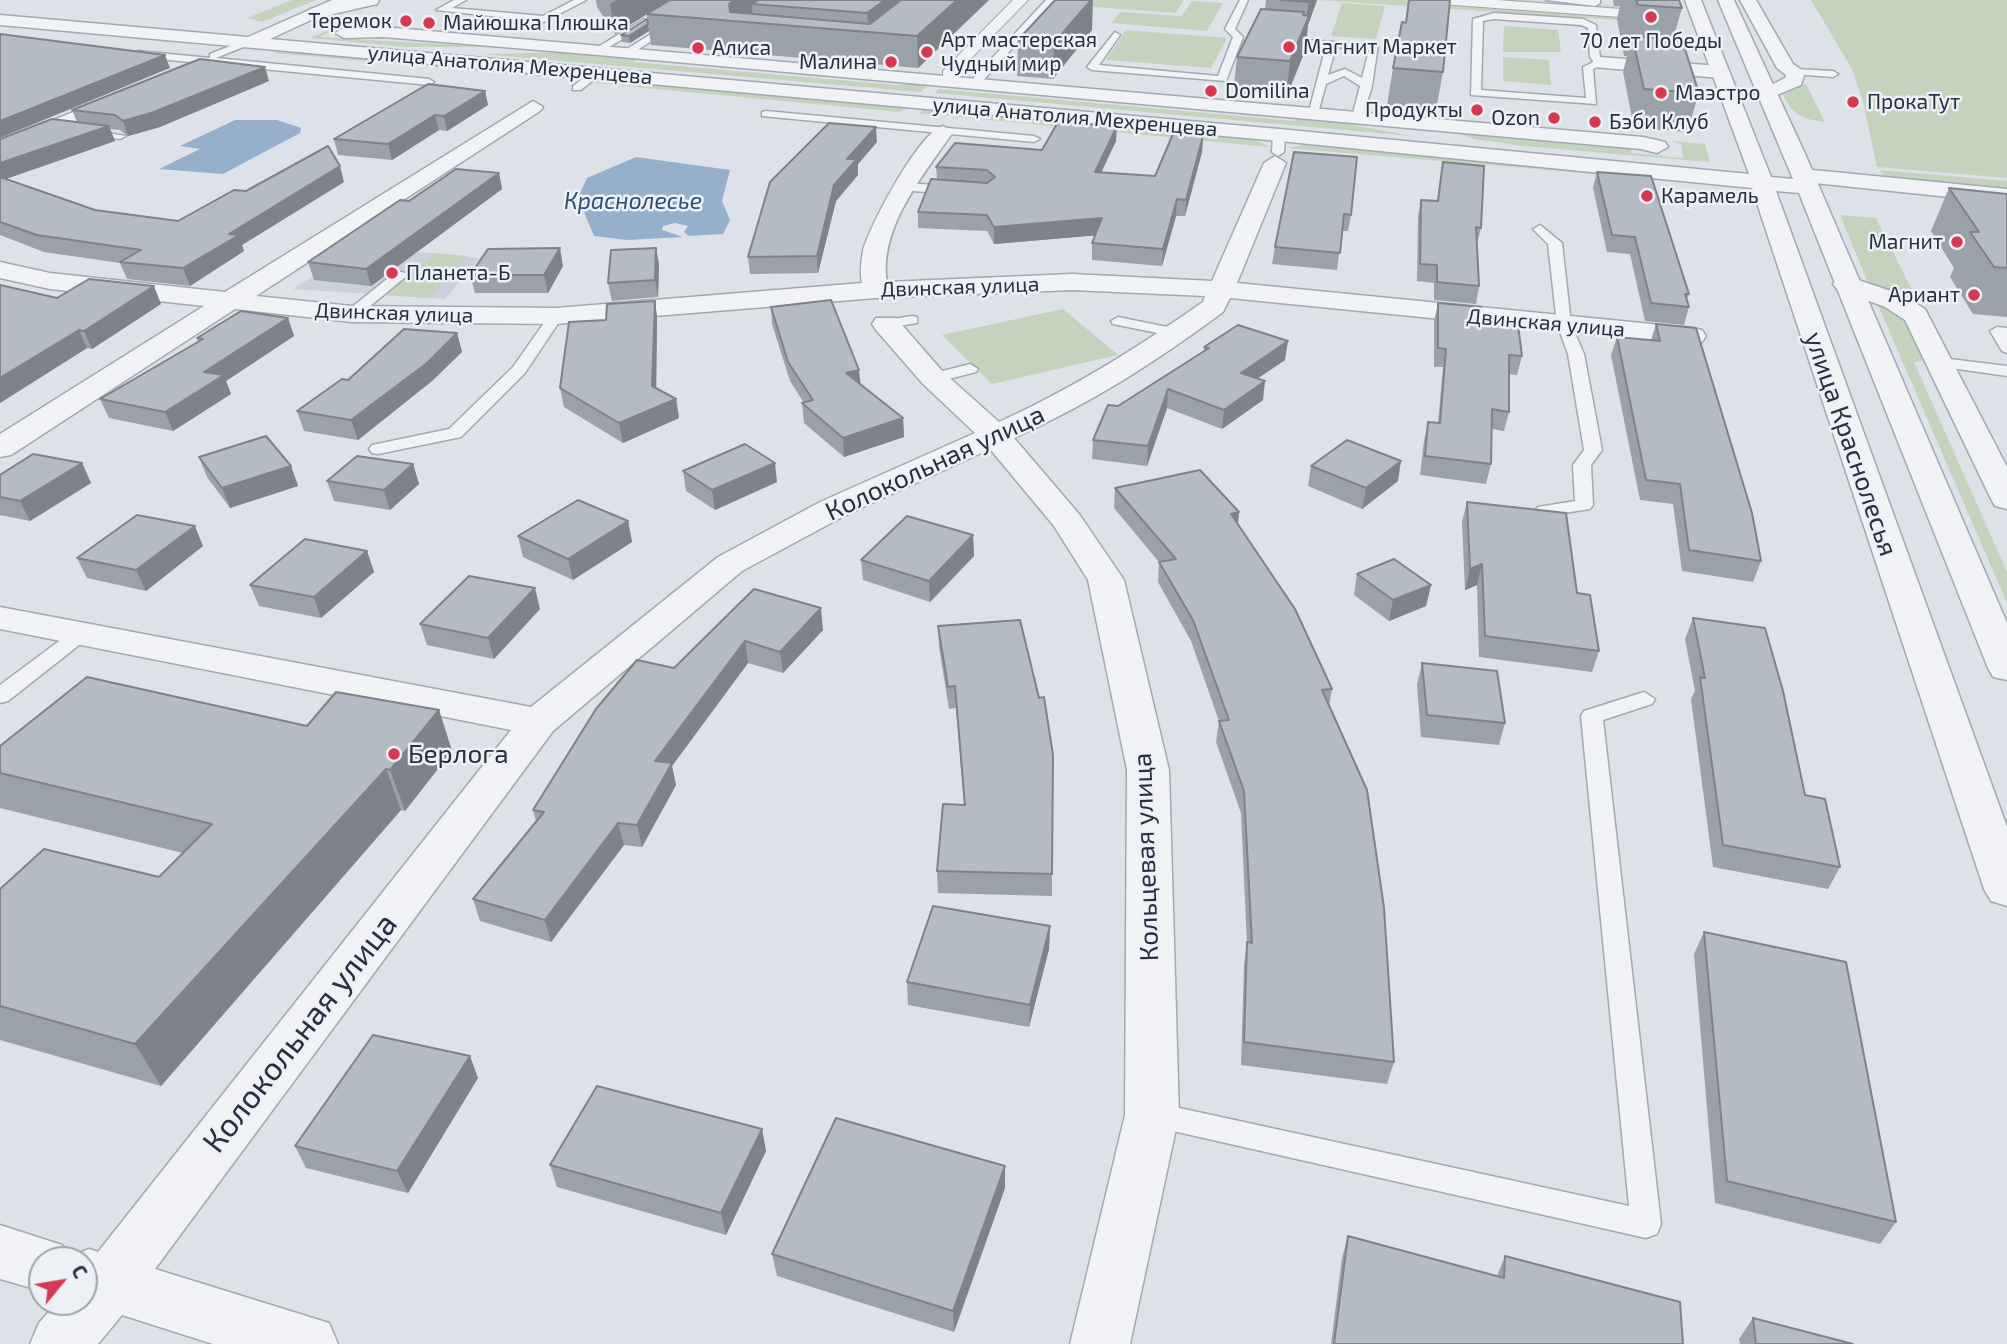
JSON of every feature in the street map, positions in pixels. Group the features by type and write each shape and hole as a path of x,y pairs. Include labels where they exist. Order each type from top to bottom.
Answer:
{"street":[{"path":"245,37 320,6 346,0"},
{"path":"320,6 371,0"},
{"path":"948,74 1021,0"},
{"path":"1440,0 1667,16"},
{"name":"улица Краснолесья","path":"1693,0 1760,175 1776,230 2007,889"},
{"name":"улица Краснолесья","path":"1726,0 1805,181 2007,668"},
{"path":"1748,0 1786,68 1796,72 1794,81 1765,93"},
{"name":"улица Анатолия Мехренцева","path":"0,19 142,32 428,50 1479,146 1760,175 2007,207"},
{"name":"улица Анатолия Мехренцева","path":"344,33 383,32 495,46"},
{"name":"улица Анатолия Мехренцева","path":"245,37 597,73 1277,150 1760,175"},
{"name":"улица Анатолия Мехренцева","path":"428,50 495,46 565,47 1358,117 1459,133 1643,142 1657,147"},
{"path":"169,79 210,59"},
{"path":"1600,62 1720,72"},
{"path":"0,149 143,89"},
{"path":"0,448 533,107"},
{"path":"891,311 873,284 876,249 902,187 943,132"},
{"name":"улица Анатолия Мехренцева","path":"1459,133 1479,146"},
{"name":"Колокольная улица","path":"98,1279 167,1205 539,722 730,564 832,509 997,437 1138,361 1214,306 1277,150"},
{"name":"улица Анатолия Мехренцева","path":"1805,181 2007,196"},
{"name":"Двинская улица","path":"0,270 50,281 352,314 556,316 891,311 1072,282 1165,284 1692,336"},
{"path":"1846,284 1894,301 1916,315 2007,499"},
{"name":"Кольцевая улица","path":"891,311 951,373 997,437 1066,521 1106,580 1148,769 1152,1115 1100,1344"},
{"path":"0,618 539,722"},
{"path":"0,1252 28,1260"},
{"path":"98,1279 308,1344"},
{"name":"Колокольная улица","path":"60,1344 76,1316"}],"lane":[{"path":"461,0 441,10 544,19 581,0"},
{"path":"975,83 1051,0"},
{"path":"1244,0 1230,29 1238,37 1250,39"},
{"path":"1550,0 1595,3 1595,0"},
{"path":"684,4 710,4"},
{"path":"627,52 710,4"},
{"path":"1494,16 1583,23 1594,27 1595,57 1600,62 1588,66 1592,102 1475,93 1479,52 1478,19 1494,16"},
{"path":"598,50 652,17"},
{"path":"1115,35 1092,67 1222,79 1238,37"},
{"path":"210,59 245,37"},
{"path":"1264,40 1376,47 1358,117"},
{"path":"1312,113 1332,44"},
{"path":"129,54 210,59 429,82"},
{"path":"1321,82 1345,72 1367,86"},
{"path":"1796,72 1833,74"},
{"path":"576,88 597,73"},
{"path":"766,114 1034,139"},
{"path":"54,128 120,136"},
{"path":"902,187 975,191"},
{"path":"1540,229 1555,243 1564,324 1576,354 1593,450 1582,465 1584,505 1544,511"},
{"path":"352,314 402,274"},
{"path":"378,449 455,433 519,370 556,316"},
{"path":"1118,321 1177,332"},
{"path":"2007,332 1997,331 2007,348"},
{"path":"1942,363 2007,371"},
{"path":"0,696 82,634"},
{"path":"1152,1115 1646,1224 1592,716 1644,699"}],"shaded area":[{"name":"Планета-Б","path":"360,246 480,258 445,299 293,289"}],"green space":[{"path":"292,0 316,0 262,22 247,18"},
{"path":"1070,0 1184,0 1176,13 1066,5"},
{"path":"1318,0 1524,0 1660,9 1664,23"},
{"path":"1811,0 2007,0 2007,178 1877,167 1863,101 1852,69"},
{"path":"1192,1 1223,3 1207,31 1111,23 1120,12 1182,16"},
{"path":"1342,3 1385,6 1376,39 1331,36"},
{"path":"1504,26 1558,30 1561,52 1503,52"},
{"path":"340,27 320,37 494,47 406,47 310,38"},
{"path":"1126,30 1227,38 1211,68 1106,60"},
{"path":"280,50 580,78 581,80 274,53"},
{"path":"578,52 639,57 633,62 897,85 932,82 921,92 481,54"},
{"path":"1503,57 1549,60 1551,85 1503,81"},
{"path":"607,80 907,108 899,112 593,83"},
{"path":"1806,84 1825,122 1811,120 1795,112 1783,95"},
{"path":"939,89 1295,121 1298,116 1311,117 1412,136 935,93"},
{"path":"925,109 1253,139 1269,147 919,113"},
{"path":"1481,130 1482,136 1630,149 1632,153 1683,158 1681,144 1670,141 1705,144 1710,162 1523,146 1474,139 1460,134"},
{"path":"1303,145 1713,180 1715,184 1287,148"},
{"path":"1880,170 2007,181 2007,192 1885,179"},
{"path":"1840,215 1876,218 1922,310 1869,285"},
{"path":"436,253 467,256 429,298 386,295"},
{"path":"1875,298 1904,313 1927,360 1914,362 2007,572 2007,603"},
{"path":"1063,309 1118,355 992,384 942,335"}],"water":[{"path":"235,120 277,120 301,128 300,133 223,174 159,169 200,149 180,146"},
{"name":"Краснолесье","path":"636,157 730,170 722,201 730,220 723,234 689,236 684,232 688,226 675,223 663,226 662,230 683,237 627,240 594,236 578,198 587,178"}],"building":[{"path":"670,0 735,0 729,4 730,12 870,24 901,0 957,0 917,36 647,14"},
{"path":"758,0 885,0 867,13 752,4"},
{"path":"1055,0 1091,0 1054,43 1018,40"},
{"path":"1409,0 1450,0 1443,72 1393,68 1402,22 1406,23"},
{"path":"1636,0 1679,0 1682,8 1638,5"},
{"path":"1261,9 1304,12 1303,15 1309,16 1290,61 1237,57"},
{"path":"647,19 648,24 629,36 621,35"},
{"path":"0,34 165,55 0,121"},
{"path":"1632,36 1682,40 1699,93 1644,89"},
{"path":"200,59 265,67 154,112 123,121 115,115 72,110"},
{"path":"428,84 485,91 444,116 435,115 388,144 334,139"},
{"path":"52,119 109,126 0,163 0,139"},
{"path":"1058,122 1117,126 1095,172 1155,176 1173,134 1203,136 1186,200 1177,199 1163,249 1092,243 1102,218 994,227 987,215 918,212 931,179 987,183 995,177 987,170 936,167 955,143 1042,150"},
{"path":"829,123 876,127 847,159 857,159 834,185 817,256 748,257 770,182"},
{"path":"328,146 340,166 229,234 239,235 183,268 120,262 141,250 37,235 0,222 0,177 95,210 178,221 234,190 246,191"},
{"path":"1294,152 1357,157 1351,215 1344,214 1340,253 1275,247"},
{"path":"1443,162 1484,166 1481,228 1476,227 1479,286 1437,282 1437,265 1420,264 1421,200 1438,201"},
{"path":"456,169 499,173 366,269 308,262 400,200 409,201"},
{"path":"1597,172 1651,176 1689,294 1685,294 1689,307 1651,303 1635,237 1612,235"},
{"path":"1949,188 2007,194 2007,268 1994,267 1970,232 1979,232"},
{"path":"560,248 544,275 470,275 488,249"},
{"path":"656,248 655,280 608,283 611,250"},
{"path":"89,279 154,286 84,331 79,330 0,378 0,285 57,298"},
{"path":"831,300 859,370 846,373 903,418 843,438 802,403 813,400 788,362 771,307"},
{"path":"655,301 652,386 676,399 619,423 560,388 569,322 606,320 607,304"},
{"path":"1438,303 1481,307 1481,321 1518,325 1522,356 1509,355 1509,412 1492,409 1491,464 1425,456 1428,422 1440,423 1446,349 1438,348"},
{"path":"241,311 288,318 204,372 224,375 165,412 100,399 203,339 197,338"},
{"path":"1656,324 1696,328 1752,513 1761,561 1689,550 1680,484 1646,480 1617,337 1660,341"},
{"path":"1238,325 1288,341 1241,373 1265,381 1224,410 1168,389 1148,446 1093,440 1108,405 1118,406 1209,348 1204,347"},
{"path":"404,329 457,333 427,363 351,420 297,411 342,379 348,380"},
{"path":"266,436 291,466 222,488 199,457"},
{"path":"1347,440 1401,461 1366,488 1311,466"},
{"path":"745,444 775,463 712,490 683,471"},
{"path":"33,454 82,463 20,501 0,497 0,475"},
{"path":"357,456 413,464 384,490 327,481"},
{"path":"1200,470 1239,512 1231,514 1295,609 1332,689 1322,690 1367,790 1384,908 1394,1062 1244,1042 1247,942 1252,943 1244,791 1219,721 1229,720 1193,620 1159,562 1176,559 1115,488"},
{"path":"578,500 628,521 568,559 518,536"},
{"path":"1467,502 1566,513 1577,593 1590,595 1599,651 1485,636 1482,564 1470,569"},
{"path":"137,515 195,526 136,570 77,558"},
{"path":"907,516 973,535 929,581 861,560"},
{"path":"305,539 367,551 314,597 250,585"},
{"path":"1394,559 1431,585 1393,600 1357,574"},
{"path":"469,576 535,588 488,638 420,624"},
{"path":"754,589 821,608 780,652 745,641 655,761 672,763 637,825 618,823 545,920 473,899 544,812 533,810 596,709 637,660 674,668"},
{"path":"1693,618 1765,628 1783,691 1805,795 1825,799 1840,867 1723,845 1700,677 1705,678"},
{"path":"1020,620 1039,698 1044,697 1053,755 1052,874 937,871 943,804 965,805 955,686 948,687 938,626"},
{"path":"1422,663 1497,671 1505,723 1427,715"},
{"path":"87,677 307,726 336,692 439,710 390,770 386,769 135,1044 0,1006 0,889 44,849 159,877 212,824 0,773 0,746"},
{"path":"933,906 1050,926 1030,1005 907,982"},
{"path":"1704,932 1846,962 1896,1222 1727,1181"},
{"path":"373,1035 470,1056 397,1171 295,1146"},
{"path":"597,1086 762,1129 721,1213 550,1165"},
{"path":"836,1118 1005,1166 953,1311 772,1254"},
{"path":"1348,1236 1504,1278 1505,1256 1680,1302 1683,1344 1334,1344"},
{"path":"1753,1318 1853,1344 1756,1344"}],"place":[{"name":"70 лет Победы","path":"1651,17"},
{"name":"Теремок","path":"406,21"},
{"name":"Майюшка Плюшка","path":"429,23"},
{"name":"Магнит Маркет","path":"1289,47"},
{"name":"Алиса","path":"698,48"},
{"name":"Арт мастерская Чудный мир","path":"927,52"},
{"name":"Малина","path":"891,62"},
{"name":"Domilina","path":"1211,91"},
{"name":"Маэстро","path":"1661,93"},
{"name":"ПрокаТут","path":"1853,102"},
{"name":"Продукты","path":"1477,110"},
{"name":"Ozon","path":"1554,118"},
{"name":"Бэби Клуб","path":"1595,122"},
{"name":"Карамель","path":"1647,196"},
{"name":"Магнит","path":"1957,242"},
{"name":"Планета-Б","path":"392,273"},
{"name":"Ариант","path":"1974,295"},
{"name":"Берлога","path":"394,754"}]}
